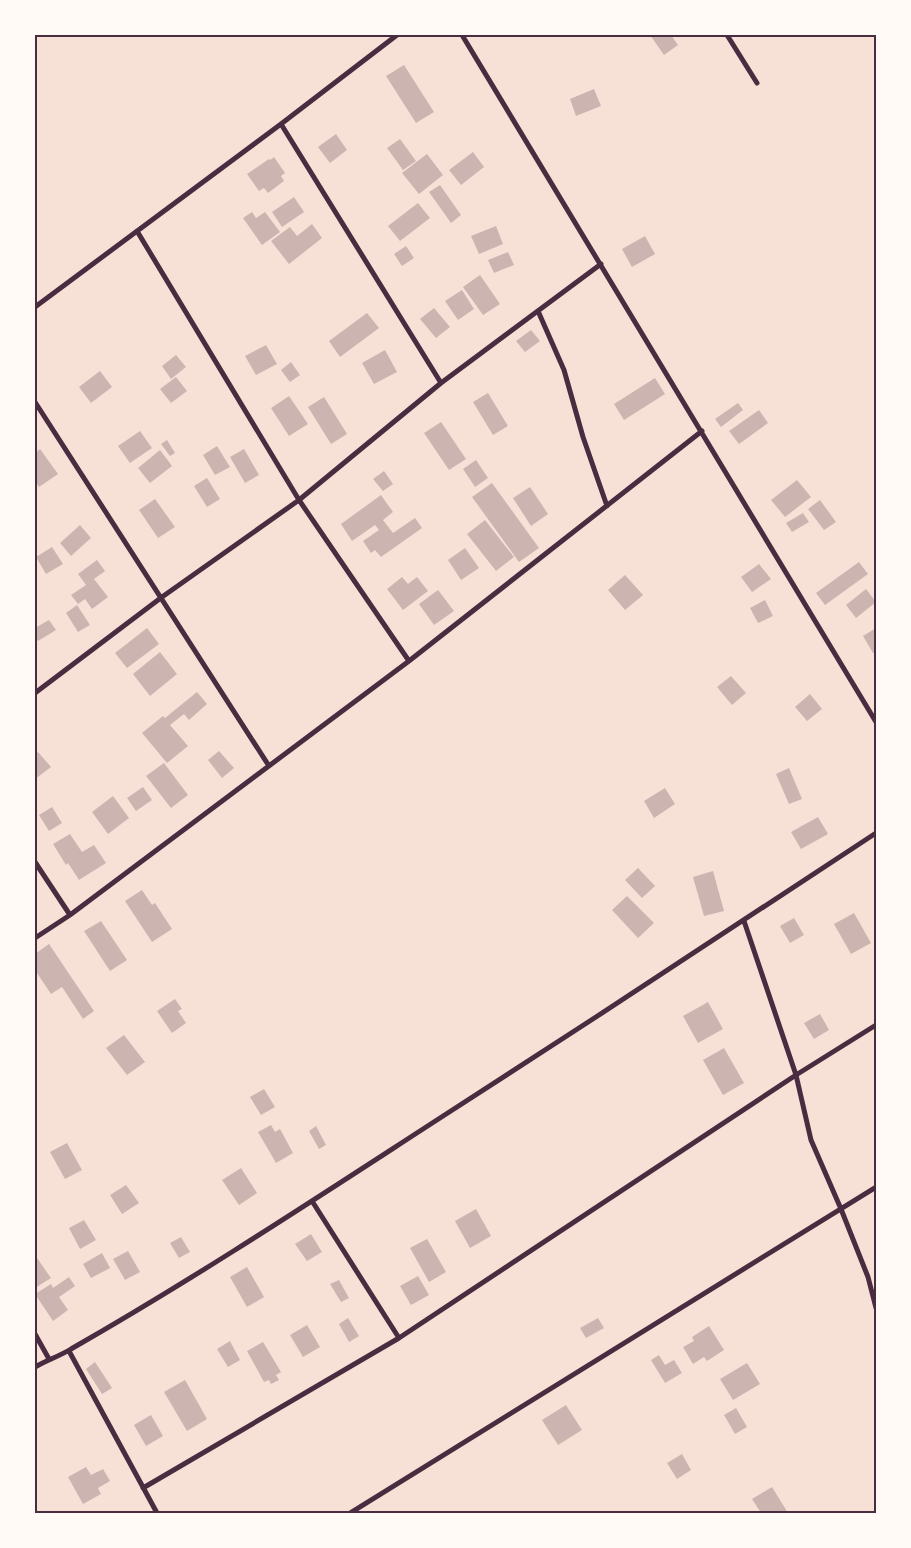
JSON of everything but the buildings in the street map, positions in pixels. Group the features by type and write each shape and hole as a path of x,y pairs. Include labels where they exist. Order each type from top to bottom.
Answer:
{"street":[{"path":"35,307 397,35"},
{"path":"462,35 876,722"},
{"path":"727,35 757,84"},
{"path":"281,124 441,383"},
{"path":"137,231 299,500 409,661"},
{"path":"35,693 162,597 299,500 441,383 601,264"},
{"path":"538,311 564,370 583,437 608,506"},
{"path":"35,402 269,766"},
{"path":"35,938 70,914 409,661 702,431"},
{"path":"35,1367 68,1351 312,1201 744,921 876,833"},
{"path":"35,862 70,914"},
{"path":"744,921 796,1075 811,1140 868,1277 876,1308"},
{"path":"143,1488 398,1338 796,1075 876,1025"},
{"path":"350,1513 876,1187"},
{"path":"312,1201 398,1338"},
{"path":"35,1334 49,1359"},
{"path":"68,1351 157,1513"}]}
